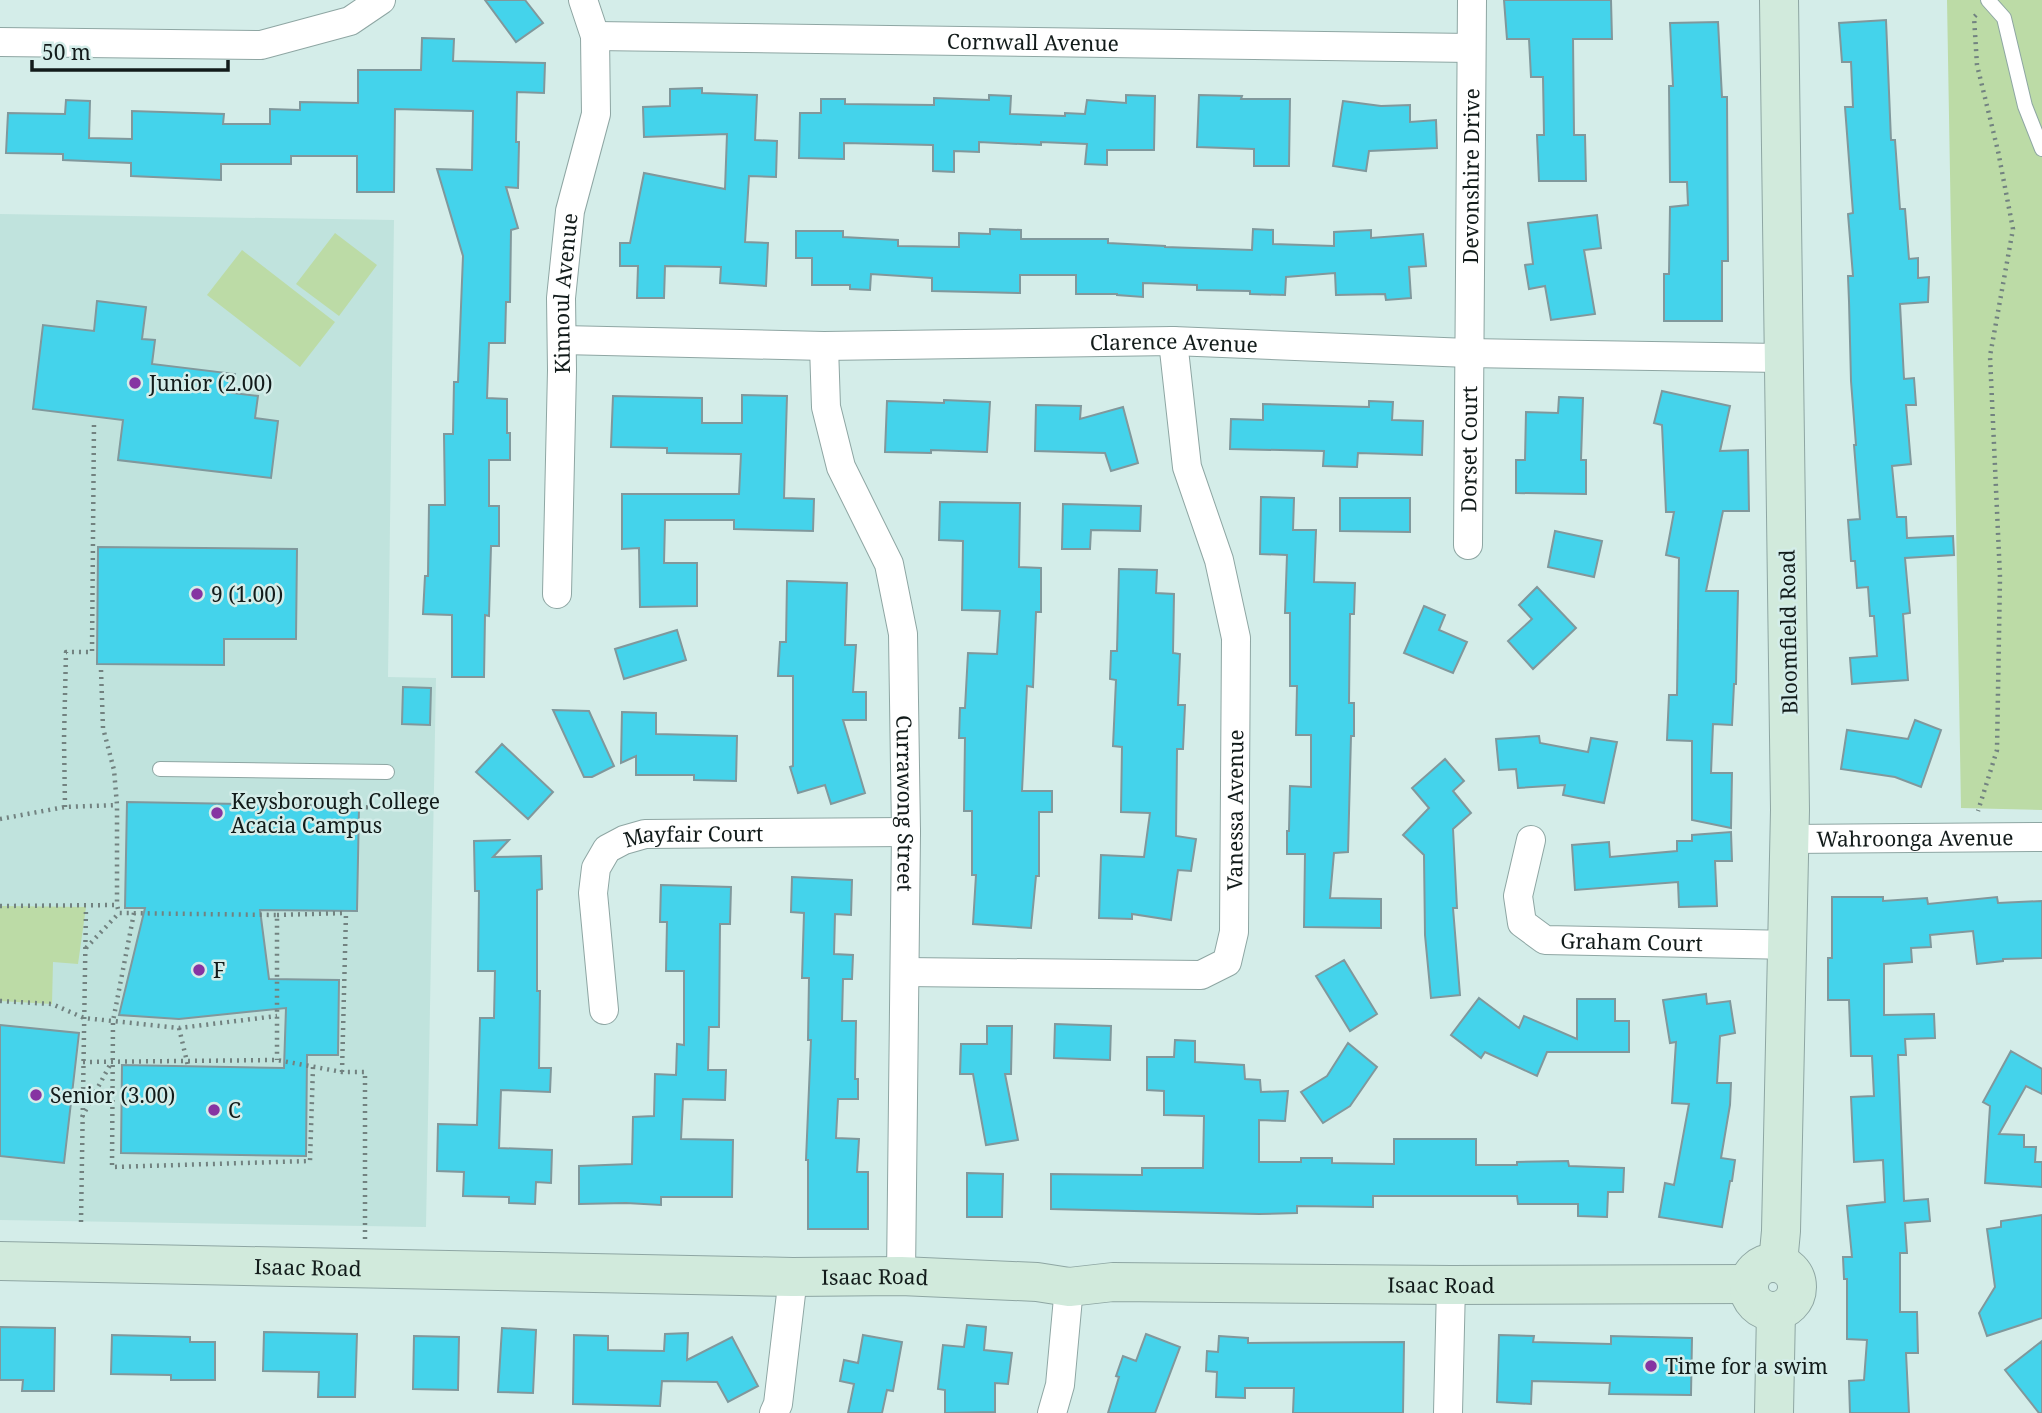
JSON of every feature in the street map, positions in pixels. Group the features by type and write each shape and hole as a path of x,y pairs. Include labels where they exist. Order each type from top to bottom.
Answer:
{"street":[{"path":"0,42 261,45 351,22 381,0"},
{"name":"Kinnoul Avenue","path":"557,594 561,298 569,211 596,114 595,36 583,0"},
{"name":"Devonshire Drive","path":"1468,352 1472,0"},
{"name":"Bloomfield Road","path":"1764,1274 1781,1231 1790,810 1779,0"},
{"name":"Cornwall Avenue","path":"595,36 1471,48"},
{"name":"Clarence Avenue","path":"562,341 824,346 1173,341 1468,352 1785,358"},
{"name":"Vanessa Avenue","path":"905,972 1201,975 1227,962 1234,932 1236,638 1219,560 1187,467 1173,341"},
{"name":"Currawong Street","path":"824,346 826,407 841,467 889,564 903,634 906,832 901,1276"},
{"name":"Dorset Court","path":"1468,352 1468,545"},
{"name":"Mayfair Court","path":"604,1010 593,893 596,868 607,849 624,840 645,834 906,832"},
{"name":"Wahroonga Avenue","path":"1789,839 2042,837"},
{"name":"Graham Court","path":"1531,840 1518,895 1522,923 1545,940 1787,945"},
{"name":"Isaac Road","path":"0,1261 793,1278 901,1276 1037,1282 1069,1287 1113,1282 1451,1285 1764,1274"},
{"path":"1764,1274 1752,1299 1762,1309 1776,1311 1774,1413"},
{"path":"774,1413 778,1404 793,1278"},
{"path":"1448,1413 1451,1285"},
{"path":"1052,1413 1060,1385 1069,1287"}],"lane":[{"path":"1989,1 2004,18 2025,106 2042,149"},
{"path":"160,769 387,772"}],"path":[{"path":"1977,816 1997,750 2000,577 1990,356 2013,229 1977,65 1974,17 1989,1"},
{"path":"65,807 66,652 92,652 94,423"},
{"path":"85,949 118,913 117,805 114,770 103,728 101,670"},
{"path":"0,819 65,807 117,805"},
{"path":"359,807 387,808"},
{"path":"0,906 117,905"},
{"path":"81,1222 86,906"},
{"path":"118,913 277,915 346,912 342,1072"},
{"path":"134,914 113,1021 112,1167 310,1161 313,1067"},
{"path":"277,915 277,1060"},
{"path":"0,1001 51,1004 84,1018 179,1028 277,1016"},
{"path":"179,1028 188,1066"},
{"path":"83,1062 277,1060 342,1072 365,1072 365,1268"},
{"path":"82,1118 112,1062"}],"shaded area":[{"name":"Keysborough College Acacia Campus","path":"0,214 394,220 388,677 436,678 426,1227 0,1220"}],"green space":[{"path":"1947,0 2042,0 2042,810 1961,808"},
{"path":"335,233 377,265 339,316 296,284"},
{"path":"242,250 335,322 300,367 207,295"},
{"path":"0,906 86,907 78,964 53,962 52,1004 0,1001"}],"building":[{"path":"485,0 525,0 543,23 516,42"},
{"path":"1504,0 1611,0 1612,39 1573,39 1574,135 1585,135 1586,181 1539,181 1537,135 1544,135 1543,77 1531,77 1529,39 1507,39"},
{"path":"1886,20 1891,140 1895,140 1900,209 1905,209 1909,259 1918,258 1918,278 1929,277 1928,302 1900,304 1904,379 1914,378 1916,405 1906,405 1911,464 1892,466 1897,517 1906,517 1907,538 1953,536 1954,555 1905,558 1910,613 1903,614 1908,680 1852,684 1850,658 1877,656 1874,616 1870,616 1868,587 1857,588 1855,561 1851,561 1848,520 1860,519 1854,445 1848,276 1853,276 1848,214 1853,213 1845,107 1853,107 1851,62 1842,62 1839,23"},
{"path":"1718,22 1722,97 1727,97 1728,261 1722,261 1722,321 1664,321 1664,274 1669,274 1670,207 1688,205 1687,182 1670,182 1669,86 1673,86 1670,23"},
{"path":"422,38 454,39 453,61 545,63 544,93 517,92 518,188 506,187 518,228 511,230 510,302 506,302 505,343 489,343 487,398 507,399 510,460 489,460 489,506 499,506 499,546 491,546 489,616 485,615 484,677 452,677 452,615 423,614 425,576 428,576 429,505 445,505 444,434 453,434 463,256 437,169 472,170 473,111 395,109 394,192 357,192 357,156 291,156 291,164 221,164 221,180 131,176 131,163 63,160 63,154 6,153 8,113 65,114 66,100 90,101 89,138 132,139 132,111 224,114 223,124 270,124 270,109 300,110 300,102 358,103 358,70 421,70"},
{"path":"702,88 702,93 757,95 755,140 777,141 776,177 749,176 745,242 768,243 766,286 720,283 721,267 665,266 664,298 637,298 638,266 620,266 620,243 630,243 644,173 725,189 727,134 644,137 643,107 670,106 670,89"},
{"path":"989,95 1011,96 1010,114 1065,116 1065,113 1085,114 1087,100 1126,103 1126,95 1155,96 1154,150 1107,150 1107,165 1085,164 1087,144 979,142 979,152 954,151 954,172 933,171 933,145 844,143 844,159 799,158 800,113 821,113 821,99 845,99 845,104 934,105 934,98 989,100"},
{"path":"1199,95 1242,96 1241,99 1290,99 1289,166 1254,166 1254,149 1197,147"},
{"path":"1343,101 1381,106 1410,105 1410,122 1436,120 1437,148 1369,151 1366,171 1333,166"},
{"path":"1597,215 1601,248 1584,250 1595,314 1551,320 1545,286 1529,289 1525,265 1533,264 1528,223"},
{"path":"990,229 1021,230 1021,239 1108,239 1108,243 1252,250 1253,229 1273,230 1273,244 1334,246 1334,232 1371,230 1371,238 1423,234 1426,266 1409,267 1411,298 1386,300 1385,294 1336,295 1335,273 1286,277 1285,295 1197,290 1197,285 1143,283 1143,297 1076,294 1076,275 1020,275 1020,293 932,291 932,278 871,274 870,290 850,289 850,285 812,285 812,258 796,258 796,231 843,231 843,237 898,240 898,246 959,247 959,233 990,234"},
{"name":"Junior (2.00)","path":"97,301 146,307 142,339 155,340 152,364 235,374 232,393 258,396 255,418 278,421 271,478 118,460 123,420 33,409 43,325 94,331"},
{"path":"1662,391 1730,406 1720,451 1748,450 1749,511 1723,511 1706,591 1738,591 1736,684 1732,725 1713,724 1711,773 1732,773 1731,828 1692,820 1692,741 1667,740 1669,695 1677,695 1679,558 1666,555 1674,512 1666,512 1662,425 1654,423"},
{"path":"742,395 787,396 784,498 814,499 813,531 734,529 734,520 665,520 664,563 697,563 697,606 640,607 639,548 622,549 622,494 739,494 741,454 667,453 667,448 611,447 613,396 702,398 702,423 742,423"},
{"path":"1559,397 1583,398 1581,460 1586,460 1586,494 1516,493 1516,460 1525,460 1526,412 1558,413"},
{"path":"944,400 990,402 987,452 885,452 887,401 944,403"},
{"path":"1369,401 1393,402 1392,420 1423,421 1422,455 1358,453 1357,467 1323,466 1324,451 1230,449 1231,419 1263,420 1263,404 1369,407"},
{"path":"1036,405 1081,406 1080,419 1123,407 1138,463 1111,471 1105,453 1035,451"},
{"path":"1261,497 1294,498 1293,530 1316,530 1314,582 1355,583 1354,614 1350,614 1349,703 1354,703 1354,736 1351,736 1348,852 1334,853 1330,898 1381,899 1381,928 1304,927 1305,854 1287,854 1287,831 1290,786 1311,787 1311,735 1296,735 1297,686 1290,686 1290,613 1285,613 1287,555 1260,554"},
{"path":"1340,498 1410,498 1410,532 1340,531"},
{"path":"940,502 1020,503 1019,567 1041,568 1041,612 1036,612 1033,687 1027,686 1022,791 1052,791 1052,812 1039,812 1039,876 1036,876 1031,928 973,924 976,875 972,875 972,811 964,811 965,738 959,738 960,708 965,708 968,653 997,654 1000,611 962,610 963,541 939,540"},
{"path":"1063,504 1141,506 1140,531 1091,530 1090,549 1062,549"},
{"path":"1555,531 1602,541 1594,577 1548,567"},
{"name":"9 (1.00)","path":"98,547 297,549 296,639 224,639 224,665 97,664"},
{"path":"1119,569 1157,570 1156,593 1174,594 1173,653 1180,654 1178,705 1185,705 1183,749 1177,749 1176,836 1196,839 1191,871 1178,870 1171,920 1132,914 1132,919 1099,918 1101,855 1144,857 1150,813 1121,812 1122,747 1113,746 1116,680 1110,679 1111,651 1117,651"},
{"path":"787,581 847,583 845,645 856,645 853,692 866,692 866,720 843,720 865,793 831,804 825,785 798,793 790,767 793,766 793,676 778,676 780,642 786,642"},
{"path":"1537,587 1576,628 1533,669 1508,641 1532,619 1519,605"},
{"path":"1424,606 1445,615 1439,630 1467,642 1453,673 1404,653"},
{"path":"677,630 686,660 624,679 615,649"},
{"path":"403,687 431,688 430,725 402,724"},
{"path":"553,710 589,711 614,766 592,777 584,777"},
{"path":"622,712 656,713 656,734 737,736 736,781 694,780 694,775 636,775 636,756 621,763"},
{"path":"1915,720 1941,730 1921,787 1895,777 1841,769 1847,730 1908,739"},
{"path":"1539,736 1540,743 1588,752 1591,738 1617,742 1604,803 1563,795 1565,785 1518,788 1516,769 1499,770 1496,739"},
{"path":"502,744 553,792 528,819 476,772"},
{"path":"1445,759 1464,781 1453,791 1471,813 1453,829 1457,908 1453,908 1460,995 1431,998 1425,935 1424,855 1403,835 1429,808 1412,788"},
{"path":"127,802 359,806 357,911 260,910 269,979 339,980 338,1055 307,1055 306,1156 121,1153 122,1065 284,1068 286,1008 179,1019 119,1015 145,908 125,908"},
{"path":"1731,832 1732,861 1715,861 1717,906 1679,907 1678,882 1575,890 1572,845 1609,842 1610,857 1677,851 1677,841 1692,841 1692,835"},
{"path":"509,840 493,857 541,856 542,889 537,890 539,1068 551,1068 550,1092 501,1090 499,1148 552,1150 551,1183 536,1182 535,1204 509,1203 509,1197 463,1196 464,1172 437,1171 438,1124 477,1125 480,1018 494,1018 495,971 478,971 479,891 475,891 474,841"},
{"path":"792,877 852,880 851,915 835,914 834,954 853,955 852,979 843,979 842,1021 856,1021 855,1079 858,1079 858,1099 838,1099 836,1138 859,1139 857,1172 868,1172 868,1229 808,1229 806,1160 811,1040 808,1040 809,978 802,978 804,913 791,912"},
{"path":"661,885 731,887 730,924 720,924 719,1027 709,1027 708,1070 726,1070 725,1100 683,1099 681,1139 733,1140 732,1197 661,1197 661,1205 579,1204 579,1166 632,1164 633,1117 654,1116 655,1074 676,1075 677,1044 684,1045 684,971 666,971 667,922 660,922"},
{"path":"1832,897 1883,897 1883,901 1927,898 1928,904 1997,897 1998,903 2042,901 2042,958 2003,959 1977,964 1973,931 1930,935 1931,947 1911,948 1912,962 1884,964 1884,1015 1934,1014 1935,1038 1905,1039 1906,1055 1898,1055 1904,1201 1928,1199 1930,1221 1905,1223 1907,1253 1900,1253 1900,1312 1917,1312 1918,1353 1906,1353 1909,1413 1850,1413 1849,1381 1864,1380 1867,1340 1847,1339 1847,1279 1844,1279 1843,1257 1852,1257 1847,1206 1885,1202 1883,1160 1854,1162 1851,1097 1874,1096 1872,1056 1851,1056 1849,1000 1828,1000 1828,958 1832,958"},
{"path":"1344,960 1377,1014 1350,1031 1316,976"},
{"path":"1706,994 1707,1004 1730,1001 1735,1033 1720,1036 1717,1083 1731,1083 1721,1158 1735,1160 1722,1227 1659,1217 1665,1183 1674,1185 1689,1104 1672,1103 1676,1042 1670,1043 1663,1000"},
{"path":"1479,998 1519,1028 1524,1016 1577,1039 1577,999 1615,999 1615,1021 1629,1021 1629,1052 1547,1052 1537,1076 1485,1052 1481,1058 1451,1035"},
{"path":"1055,1024 1111,1026 1110,1060 1054,1058"},
{"name":"Senior (3.00)","path":"0,1025 79,1033 64,1163 0,1156"},
{"path":"987,1026 1012,1026 1011,1074 1005,1074 1018,1140 986,1145 973,1074 960,1074 961,1044 987,1044"},
{"path":"1175,1040 1195,1041 1195,1062 1244,1065 1245,1079 1260,1080 1261,1092 1288,1091 1285,1121 1259,1120 1259,1162 1301,1162 1301,1158 1332,1158 1332,1163 1394,1164 1394,1139 1476,1139 1476,1165 1568,1161 1569,1166 1624,1168 1623,1192 1608,1192 1607,1217 1578,1216 1578,1204 1518,1204 1517,1196 1373,1196 1373,1207 1297,1206 1297,1213 1051,1209 1051,1174 1142,1175 1142,1168 1203,1168 1204,1116 1164,1115 1164,1091 1147,1090 1147,1057 1174,1057"},
{"path":"1348,1043 1377,1067 1350,1106 1323,1123 1301,1092 1327,1076"},
{"path":"2011,1051 2042,1069 2042,1094 2026,1086 1999,1134 2024,1135 2024,1147 2036,1147 2035,1162 2042,1162 2042,1187 1985,1183 1990,1106 1983,1102"},
{"path":"967,1173 1003,1174 1002,1217 967,1217"},
{"path":"2042,1215 2042,1318 1987,1336 1979,1313 1995,1287 1987,1229 2001,1227 2001,1221"},
{"path":"967,1325 986,1327 984,1350 1012,1353 1008,1384 995,1383 995,1412 945,1413 945,1390 938,1389 943,1345 964,1347"},
{"path":"0,1327 55,1328 54,1391 22,1391 23,1380 0,1380"},
{"path":"502,1328 536,1330 533,1393 498,1392"},
{"path":"264,1332 357,1334 355,1397 318,1397 319,1372 263,1371"},
{"path":"688,1333 687,1360 732,1337 758,1386 728,1402 717,1382 662,1381 660,1406 573,1404 574,1335 608,1336 608,1350 664,1351 665,1334"},
{"path":"1146,1334 1180,1347 1155,1413 1108,1413 1123,1356 1136,1361"},
{"path":"112,1335 190,1337 190,1342 215,1342 215,1380 171,1380 171,1375 111,1374"},
{"path":"863,1335 902,1342 893,1391 887,1390 882,1413 848,1413 854,1384 840,1381 844,1360 858,1363"},
{"path":"1499,1335 1534,1336 1533,1342 1611,1344 1611,1336 1692,1338 1691,1395 1609,1394 1610,1383 1532,1381 1531,1404 1497,1402"},
{"path":"414,1336 459,1337 458,1390 413,1389"},
{"path":"1219,1336 1248,1338 1248,1343 1404,1342 1403,1413 1293,1413 1294,1388 1245,1388 1245,1398 1216,1397 1217,1372 1206,1371 1207,1351 1218,1352"},
{"path":"2042,1341 2042,1413 2039,1413 2005,1370"}],"place":[{"name":"Junior (2.00)","path":"135,383"},
{"name":"9 (1.00)","path":"197,594"},
{"name":"Keysborough College Acacia Campus","path":"217,813"},
{"name":"F","path":"199,970"},
{"name":"Senior (3.00)","path":"36,1095"},
{"name":"C","path":"214,1110"},
{"name":"Time for a swim","path":"1651,1366"}]}
